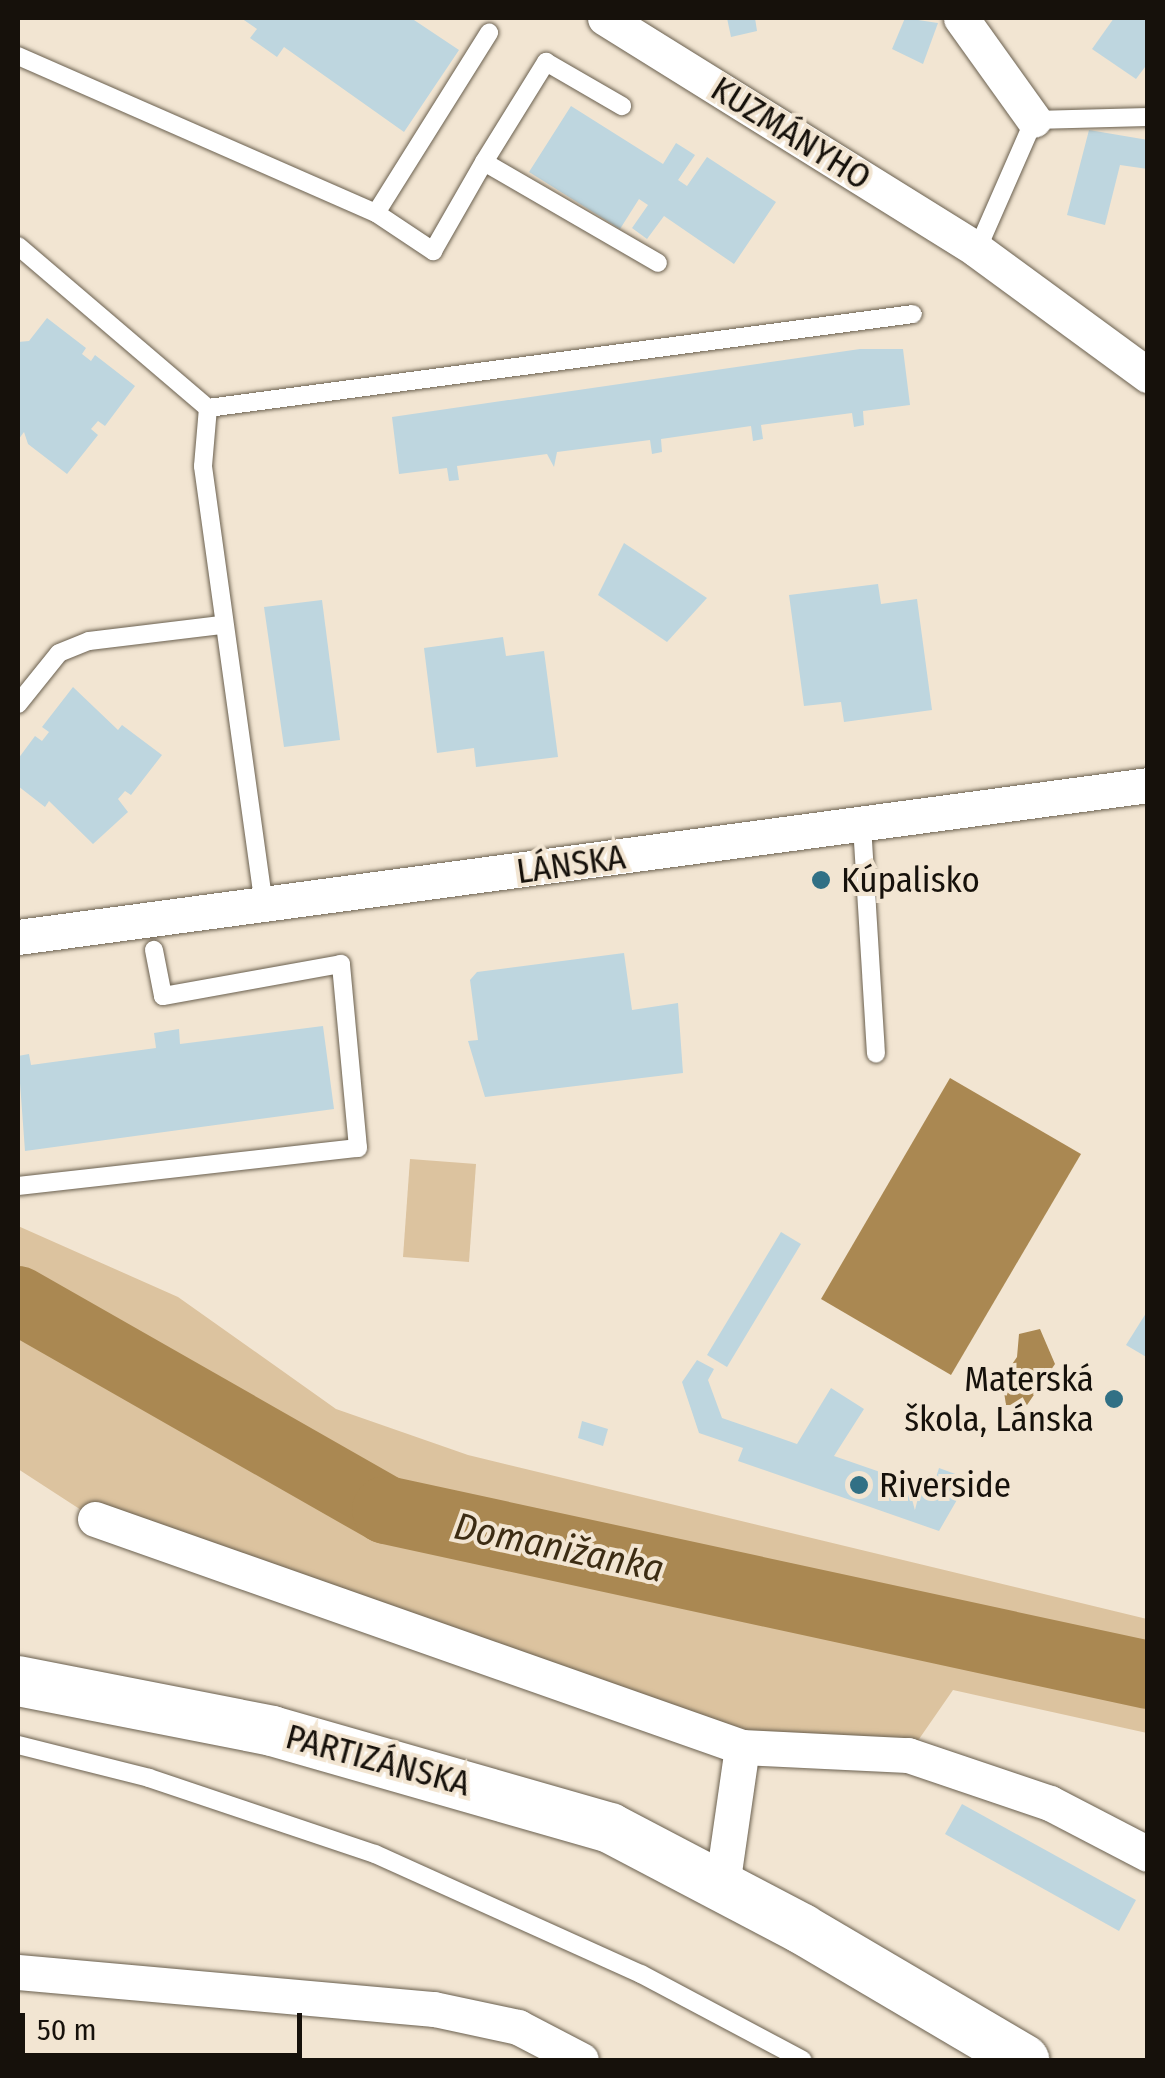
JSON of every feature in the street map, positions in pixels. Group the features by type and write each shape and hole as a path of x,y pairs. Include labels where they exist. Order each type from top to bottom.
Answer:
{"main road":[{"name":"PARTIZÁNSKA","path":"18,1682 272,1732 550,1807 658,1848 1024,2060"}],"street":[{"name":"KUZMÁNYHO","path":"605,18 976,250 1148,375"},
{"path":"961,18 1034,120"},
{"name":"LÁNSKA","path":"18,938 1136,787 1148,817"},
{"path":"96,1519 742,1747 908,1755 1050,1803 1148,1854"},
{"path":"722,1886 742,1747"},
{"path":"18,1972 434,2008 518,2027 581,2060"}],"lane":[{"path":"376,213 490,33"},
{"path":"18,56 376,213 433,250 546,62 622,106"},
{"path":"976,250 1034,120 1148,117"},
{"path":"484,162 658,264"},
{"path":"18,246 208,408 913,314"},
{"path":"208,408 203,466 221,625 264,906"},
{"path":"18,704 59,653 89,640 221,625"},
{"path":"862,824 876,1054"},
{"path":"18,1186 358,1148 340,964 163,996 154,950"},
{"path":"18,1745 150,1778 375,1854 641,1974 802,2060"}],"shaded area":[{"path":"950,1078 1081,1154 951,1375 821,1299"},
{"path":"410,1159 476,1164 469,1262 403,1257"},
{"path":"18,1226 178,1297 336,1409 468,1455 1147,1619 1147,1733 953,1690 908,1755 742,1747 95,1519 18,1469"},
{"path":"1040,1329 1055,1364 1027,1405 1006,1405 1002,1379 1017,1357 1019,1334"}],"building":[{"path":"241,18 411,18 459,50 404,132 284,47 277,57 250,38 257,29"},
{"path":"727,18 755,18 757,31 731,37"},
{"path":"905,18 938,23 923,64 892,49"},
{"path":"1114,18 1148,18 1148,63 1136,79 1092,49"},
{"path":"571,106 663,164 676,143 695,155 678,180 687,186 707,157 776,202 734,264 664,216 647,239 632,228 648,205 639,199 620,229 529,172"},
{"path":"1089,130 1148,140 1148,169 1120,165 1105,225 1067,215"},
{"path":"47,318 86,348 82,354 91,361 95,355 135,386 105,426 98,421 91,429 98,435 67,474 28,444 24,432 18,440 18,342 29,341"},
{"path":"860,349 903,349 910,405 863,411 864,425 854,427 852,413 761,425 763,439 753,441 751,426 661,439 662,452 652,454 650,440 557,452 554,467 547,454 457,466 459,480 449,481 447,468 399,474 392,417"},
{"path":"624,543 707,598 667,642 598,595"},
{"path":"878,584 881,604 917,599 932,710 844,722 841,702 804,706 789,595"},
{"path":"322,600 340,740 284,747 264,607"},
{"path":"503,637 506,656 544,651 558,757 476,767 474,748 437,753 424,648"},
{"path":"73,687 118,730 122,725 162,755 131,795 125,791 118,799 128,812 93,844 49,801 45,807 18,786 18,759 35,736 42,741 49,732 42,727"},
{"path":"624,953 632,1010 678,1003 683,1073 485,1097 468,1041 478,1040 470,980 477,972"},
{"path":"323,1026 334,1109 25,1151 18,1056 29,1054 31,1065 156,1048 154,1033 179,1029 180,1044"},
{"path":"781,1232 801,1244 727,1367 707,1355"},
{"path":"1148,1310 1148,1358 1126,1345"},
{"path":"697,1360 714,1369 708,1380 722,1418 797,1444 831,1388 864,1409 834,1456 932,1490 939,1468 969,1479 939,1531 738,1461 743,1448 699,1433 682,1382"},
{"path":"582,1421 608,1429 603,1446 578,1438"},
{"path":"962,1804 1136,1900 1119,1931 945,1834"}],"waterway":[{"name":"Domanižanka","path":"18,1300 386,1510 1148,1675"}],"place":[{"name":"Kúpalisko","path":"821,880"},
{"name":"Materská škola, Lánska","path":"1114,1399"},
{"name":"Riverside","path":"859,1485"}]}
